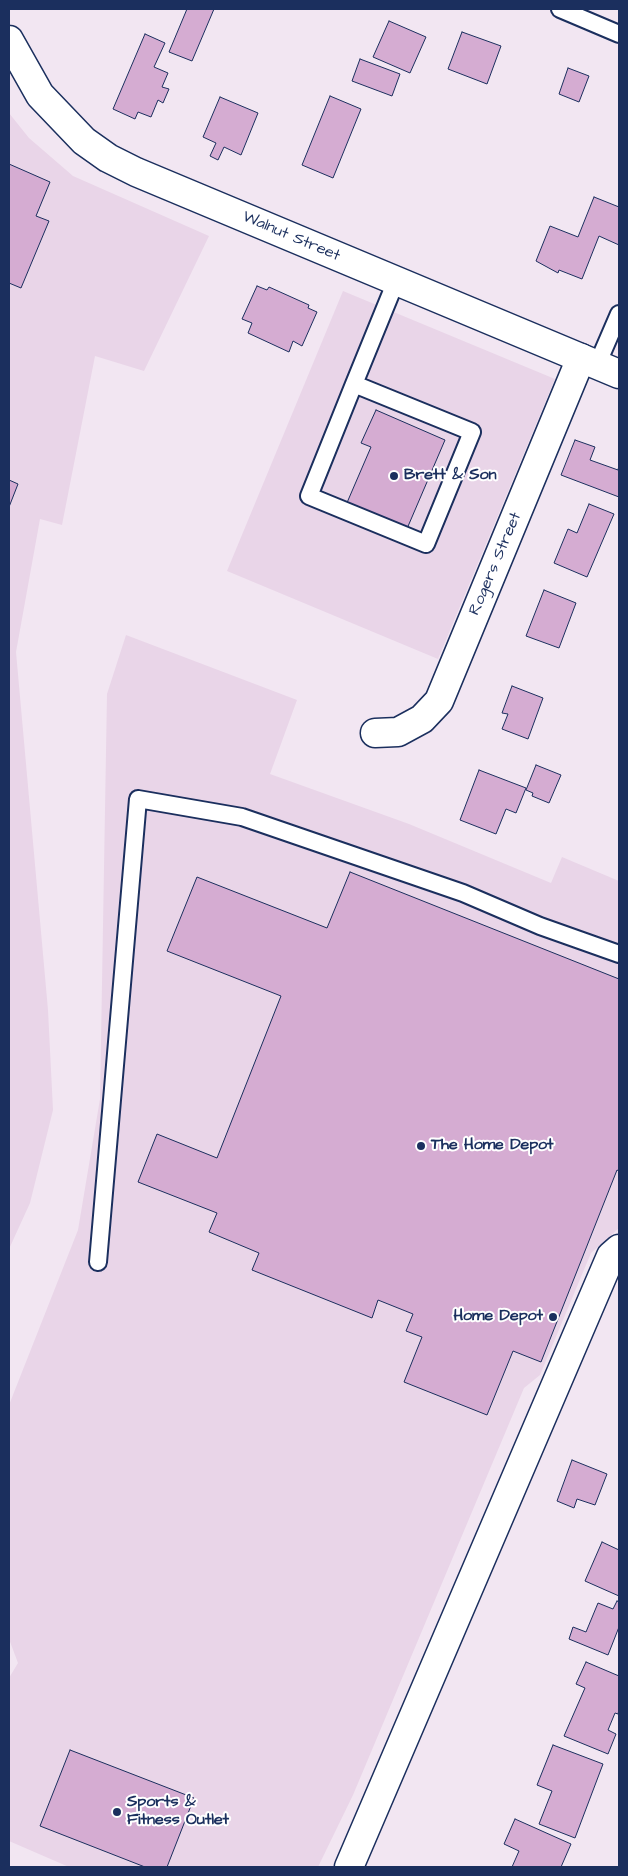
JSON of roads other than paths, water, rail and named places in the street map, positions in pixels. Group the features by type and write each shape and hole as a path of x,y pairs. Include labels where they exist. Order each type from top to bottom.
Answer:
{"street":[{"name":"Walnut Street","path":"10,45 40,95 61,120 84,142 108,158 136,172 599,365"},
{"name":"Rogers Street","path":"375,733 398,732 422,719 439,701 599,365"},
{"path":"349,1867 611,1256 619,1249"}],"lane":[{"path":"560,9 619,34"},
{"path":"354,384 472,432 426,544 309,496 354,384 396,281"},
{"path":"599,365 619,314"},
{"path":"98,1262 138,799 242,817 463,893 540,926 619,954"}],"place":[{"name":"Brett & Son","path":"394,476"},
{"name":"The Home Depot","path":"421,1146"},
{"name":"Home Depot","path":"553,1317"},
{"name":"Sports & Fitness Outlet","path":"117,1812"}]}
